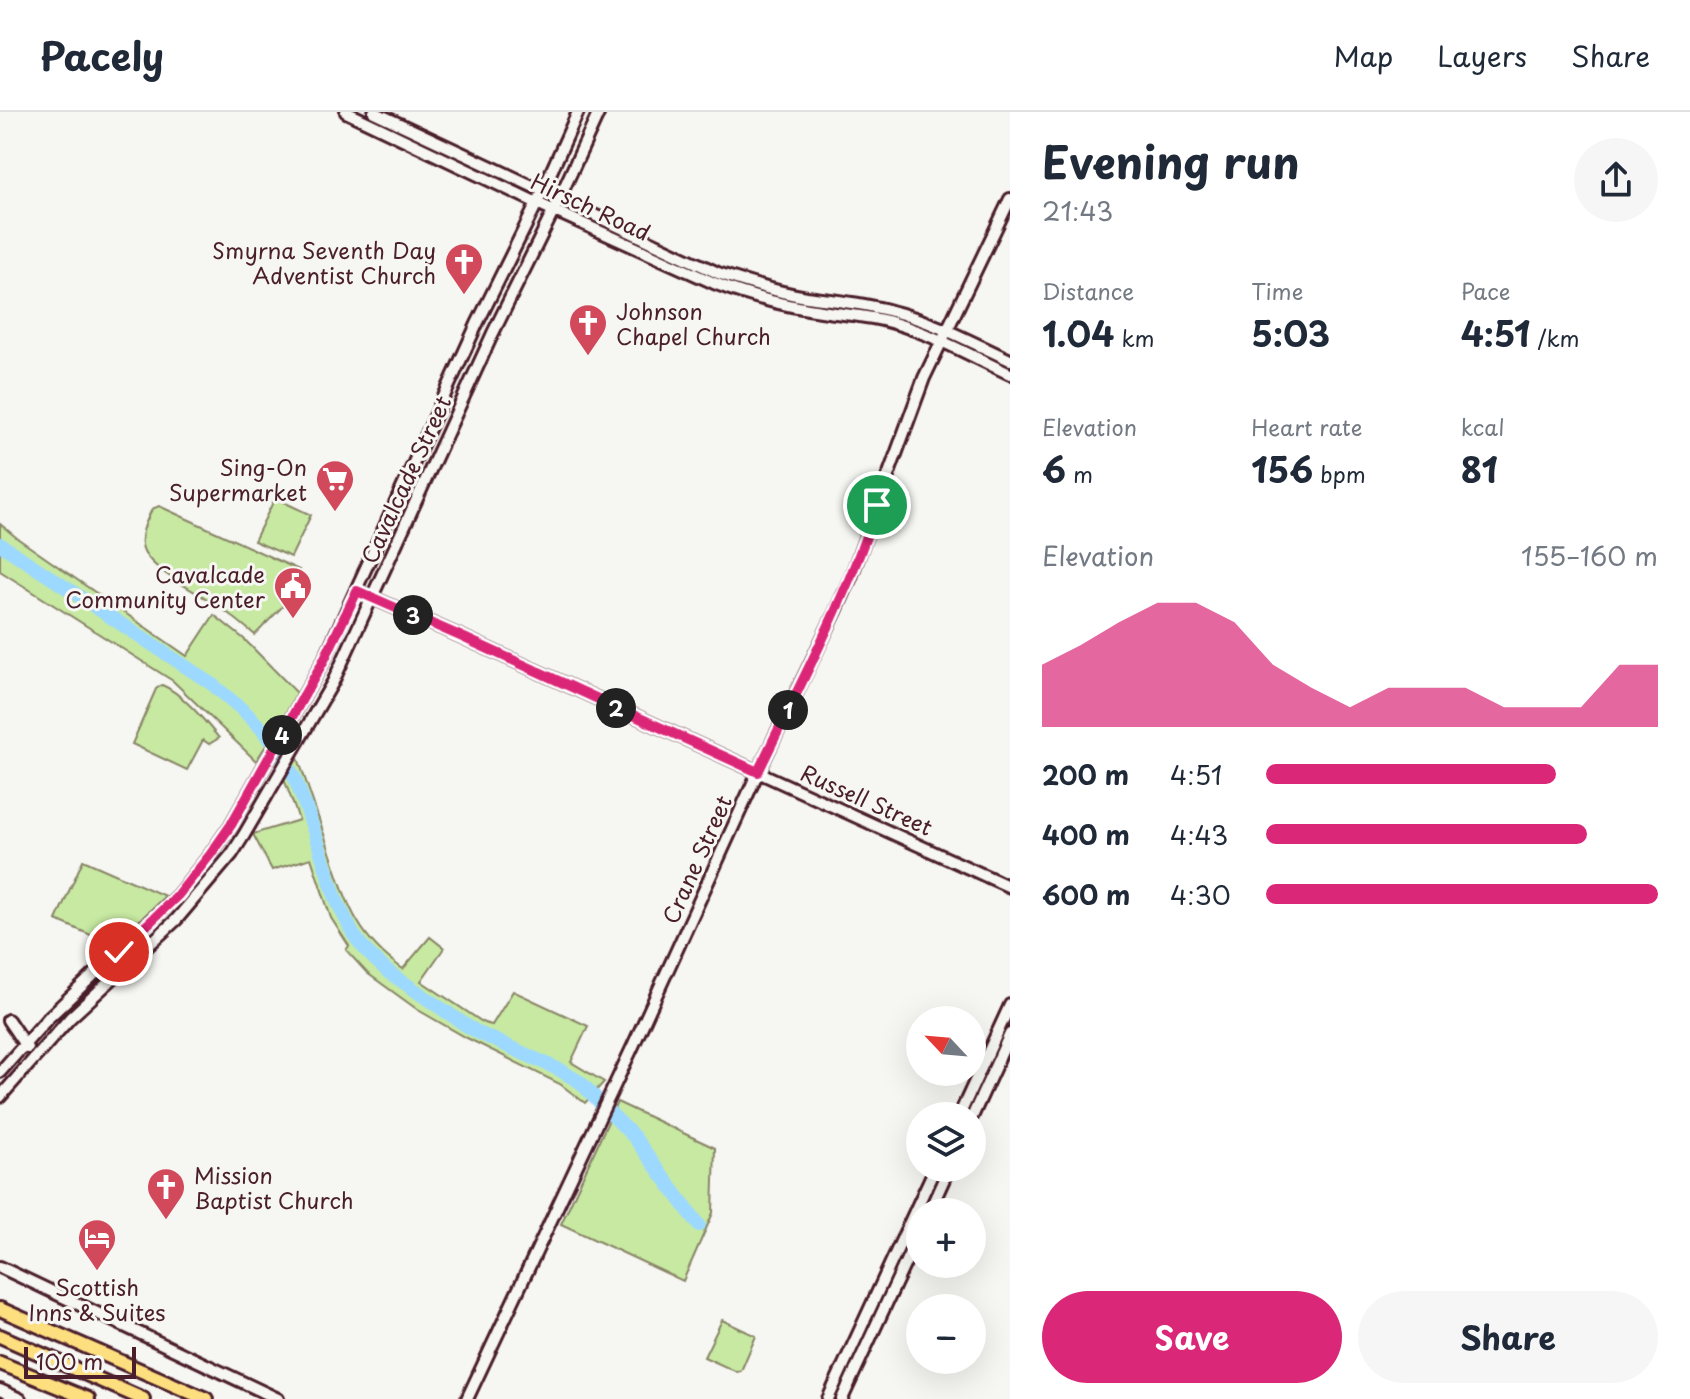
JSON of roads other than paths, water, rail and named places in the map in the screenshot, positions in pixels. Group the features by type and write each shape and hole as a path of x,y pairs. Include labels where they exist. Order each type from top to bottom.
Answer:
{"highway":[{"path":"2,1309 206,1399"},
{"path":"0,1336 143,1399"},
{"path":"0,1363 88,1399"}],"main road":[{"name":"Hirsch Road","path":"346,112 537,203 556,205"},
{"name":"Hirsch Road","path":"374,112 542,192 556,205 736,292 781,304 830,306"},
{"name":"Cavalcade Street","path":"0,1072 67,999 179,894 231,825 324,660 477,324 578,112"},
{"name":"Cavalcade Street","path":"0,1097 70,1018 176,920 232,854 333,682 493,333 599,112"},
{"name":"Crane Street","path":"467,1399 851,577 924,378 1010,199"},
{"path":"830,306 865,305 896,312 948,331 1010,360"},
{"path":"830,306 893,322 1010,374"},
{"name":"Russell Street","path":"357,591 1010,887"},
{"path":"179,894 191,904"},
{"path":"965,1102 1010,1005"},
{"path":"8,1020 24,1045 36,1055"},
{"path":"979,1102 1010,1034"},
{"path":"828,1399 929,1182"},
{"path":"842,1399 906,1261"},
{"path":"0,1267 278,1399"},
{"path":"0,1390 20,1399"}],"waterway":[{"path":"0,544 212,684 245,712 262,729 294,776 336,899 353,934 367,952 387,971 467,1026 580,1082 634,1137 699,1225"}],"place":[{"name":"Smyrna Seventh Day Adventist Church","path":"464,296"},
{"name":"Johnson Chapel Church","path":"588,357"},
{"name":"Sing-On Supermarket","path":"335,513"},
{"name":"Cavalcade Community Center","path":"293,620"},
{"name":"Mission Baptist Church","path":"166,1221"},
{"name":"Scottish Inns & Suites","path":"97,1272"}]}
